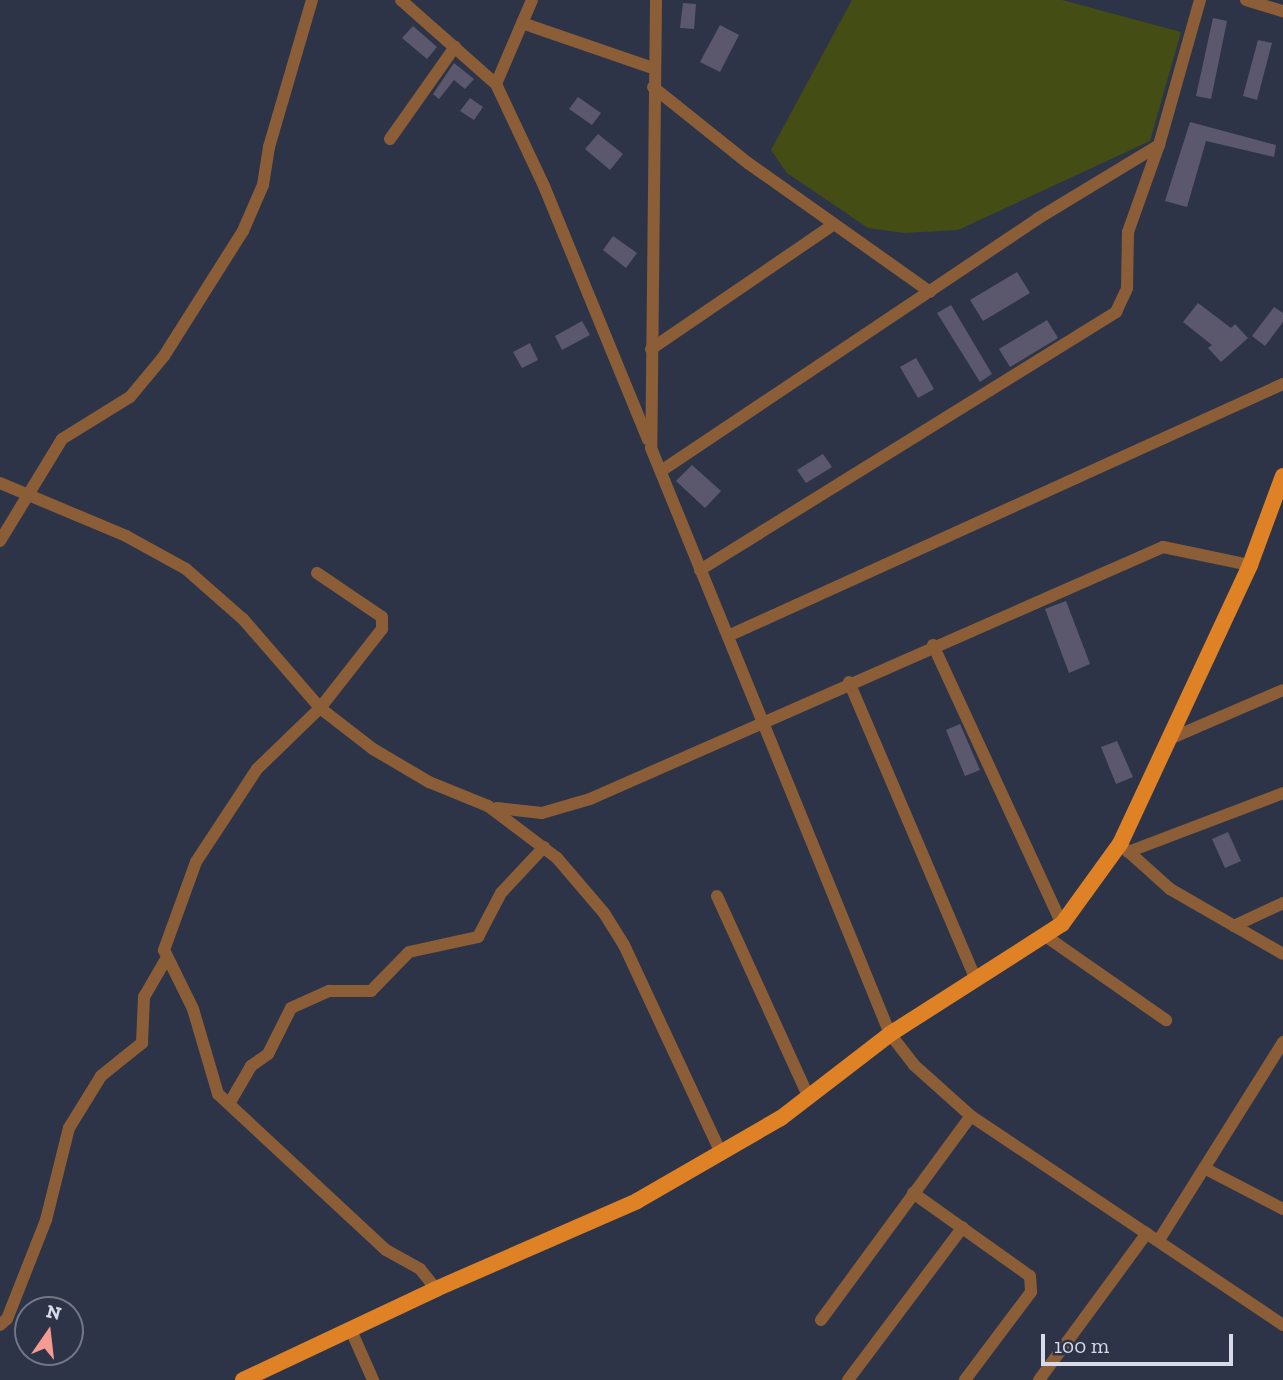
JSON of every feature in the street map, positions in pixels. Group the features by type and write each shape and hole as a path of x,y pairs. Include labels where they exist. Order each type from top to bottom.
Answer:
{"main road":[{"path":"243,1380 350,1328 637,1201 809,1098 890,1034 1062,924 1124,848 1167,740 1250,565 1283,476"}],"street":[{"path":"0,541 62,439 114,409 138,388 194,310 243,231 263,185 268,147 312,0"},
{"path":"401,0 496,84 544,186 890,1034 914,1065 971,1116 1281,1323"},
{"path":"496,84 532,0"},
{"path":"652,448 653,68 656,0"},
{"path":"700,570 1116,312 1127,289 1128,232 1159,145 1200,0"},
{"path":"1256,1 1283,11"},
{"path":"522,23 653,68"},
{"path":"390,139 454,47"},
{"path":"653,86 833,225 930,292"},
{"path":"661,471 1037,219 1159,145"},
{"path":"651,349 833,225"},
{"path":"728,636 1283,384"},
{"path":"0,483 127,536 186,569 243,619 320,708 407,770 488,806 544,847 584,887 624,945 720,1151"},
{"path":"488,806 529,814 562,809 1163,547 1250,565"},
{"path":"317,573 385,622 320,708 257,769 196,862 165,944 166,959 193,1009 211,1082 229,1104 386,1250 420,1269 436,1289"},
{"path":"933,645 1062,924"},
{"path":"849,682 976,980"},
{"path":"1167,740 1283,690"},
{"path":"1283,793 1124,848 1170,889 1283,954"},
{"path":"229,1104 251,1066 268,1054 291,1008 328,991 371,991 410,952 478,937 501,893 544,847"},
{"path":"717,896 809,1098"},
{"path":"1234,926 1283,903"},
{"path":"1044,935 1166,1020"},
{"path":"0,1325 7,1319 46,1220 69,1128 101,1076 142,1043 144,997 166,959"},
{"path":"1039,1380 1153,1237 1204,1168 1283,1042"},
{"path":"821,1320 971,1116"},
{"path":"1204,1168 1283,1209"},
{"path":"913,1193 1030,1276 1032,1283 1031,1292 965,1380"},
{"path":"848,1380 963,1227"},
{"path":"350,1328 373,1380"}],"green space":[{"path":"852,0 1062,0 1181,32 1150,141 958,230 904,233 868,228 787,173 771,150"}],"building":[{"path":"683,3 696,4 694,29 680,28"},
{"path":"1213,18 1227,21 1211,99 1196,96"},
{"path":"720,25 739,35 720,72 700,62"},
{"path":"413,26 437,47 427,59 402,38"},
{"path":"1258,40 1272,43 1257,100 1243,96"},
{"path":"454,63 474,79 465,89 454,80 439,99 433,94"},
{"path":"578,97 601,113 592,125 569,109"},
{"path":"470,98 483,107 474,120 460,111"},
{"path":"1190,122 1276,145 1274,157 1206,141 1187,207 1165,201"},
{"path":"598,134 623,154 610,170 585,149"},
{"path":"613,236 637,253 626,268 603,250"},
{"path":"1017,272 1030,293 983,321 970,300"},
{"path":"1198,303 1231,328 1235,324 1248,338 1221,362 1208,348 1212,345 1183,322"},
{"path":"951,305 992,374 980,382 937,313"},
{"path":"1274,307 1283,313 1283,322 1265,346 1252,336"},
{"path":"1047,320 1058,338 1010,367 999,349"},
{"path":"582,321 590,335 562,350 555,336"},
{"path":"530,343 538,360 522,368 513,352"},
{"path":"916,358 934,389 918,398 900,367"},
{"path":"823,454 832,467 806,483 797,470"},
{"path":"692,465 721,491 705,508 676,481"},
{"path":"1066,601 1090,664 1069,673 1045,609"},
{"path":"960,724 980,770 965,776 946,730"},
{"path":"1117,741 1133,777 1116,784 1101,747"},
{"path":"1228,832 1241,861 1225,868 1212,839"}]}
